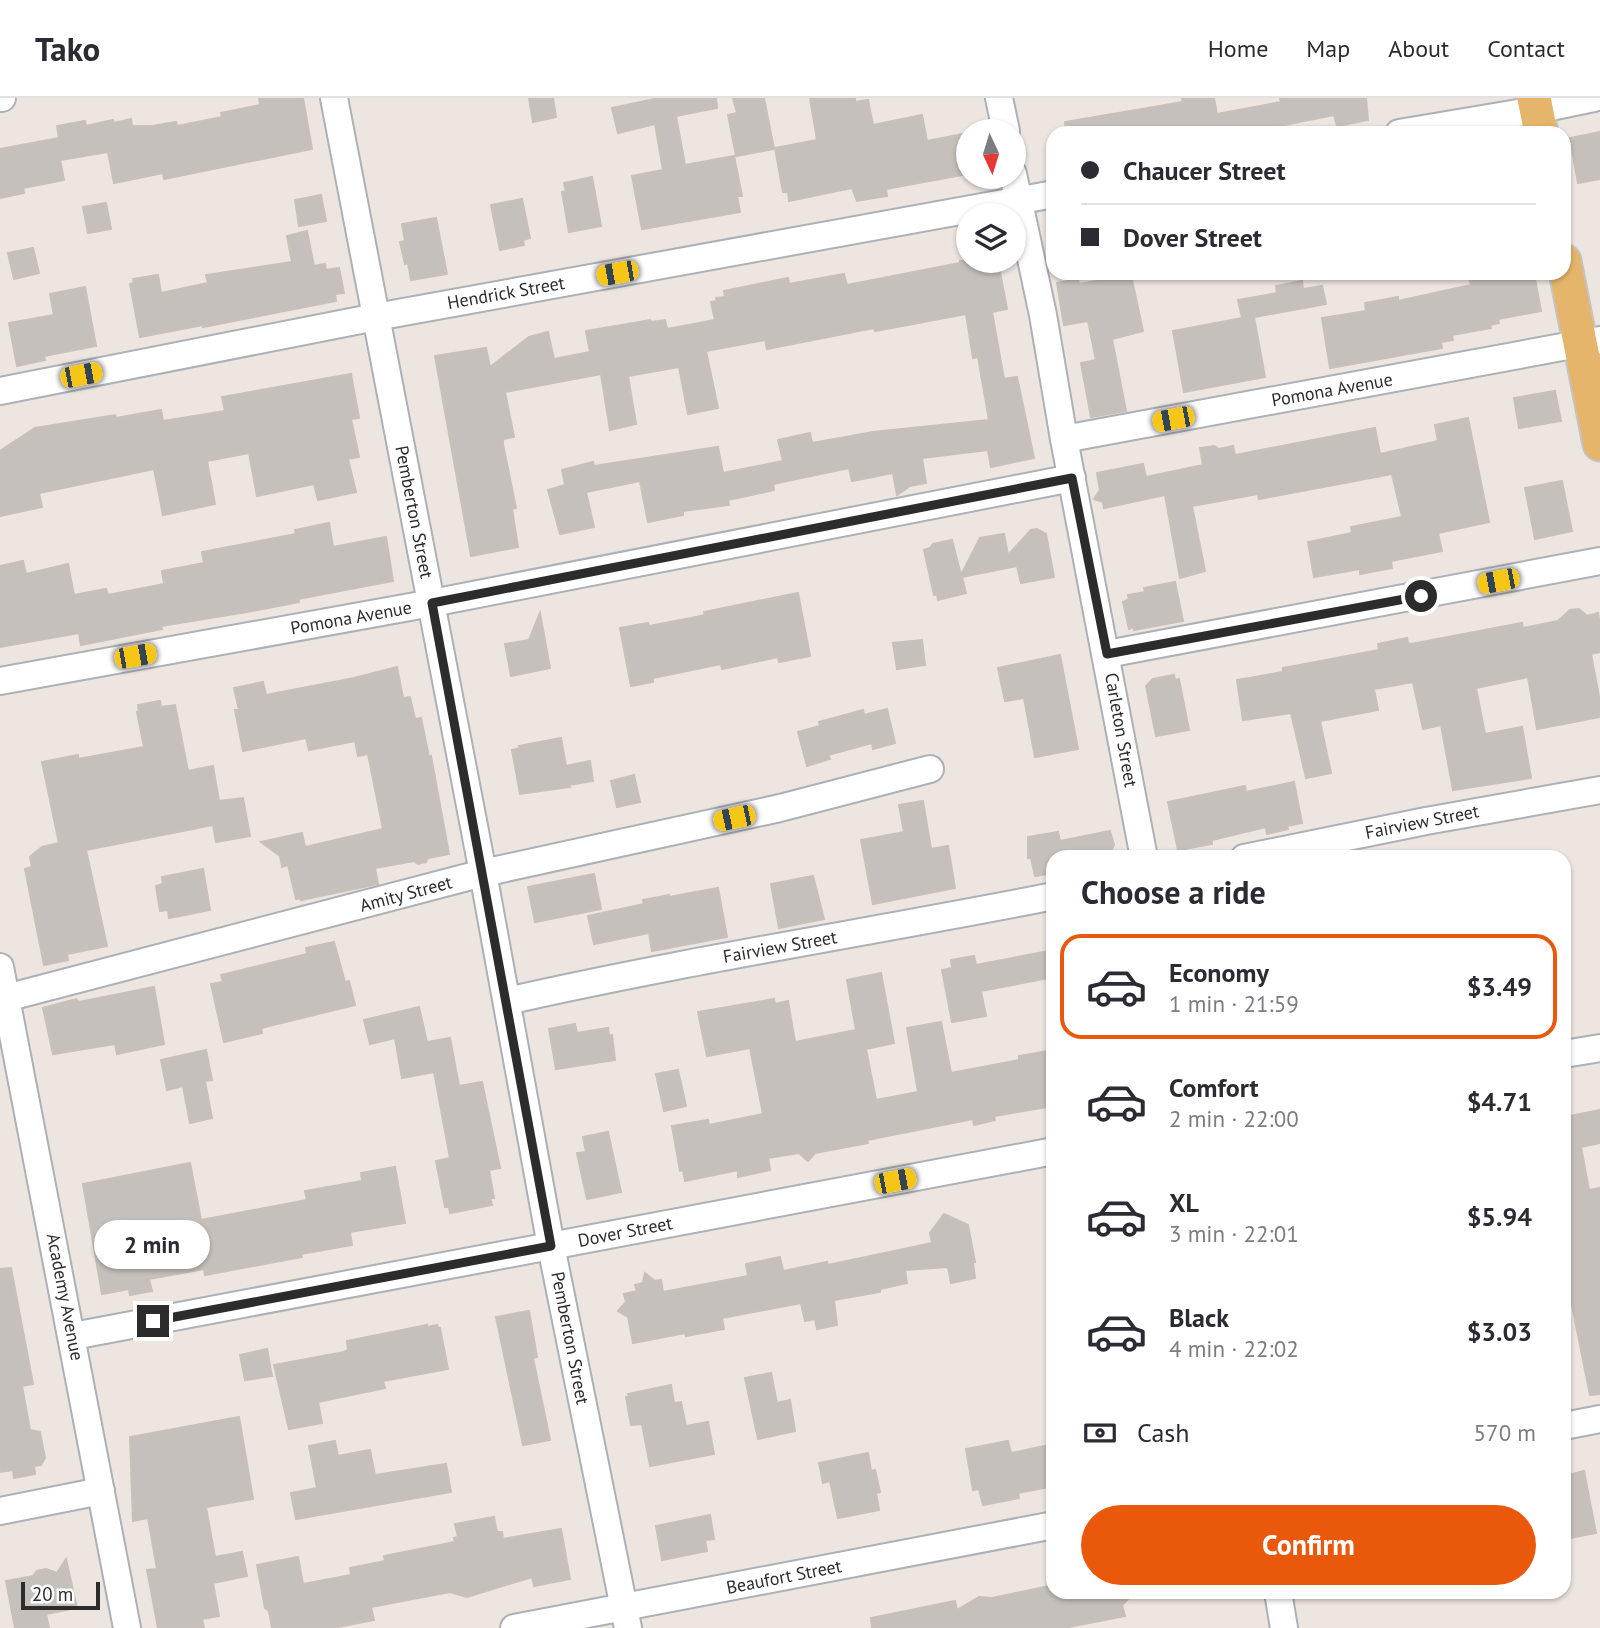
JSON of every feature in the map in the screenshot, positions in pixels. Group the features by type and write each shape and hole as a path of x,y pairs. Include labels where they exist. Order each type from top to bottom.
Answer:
{"main road":[{"path":"1570,280 1590,342 1600,444"}],"street":[{"name":"Pemberton Street","path":"334,98 432,603 551,1246 626,1618"},
{"path":"999,98 1003,119"},
{"path":"1450,126 1537,114 1594,98"},
{"path":"1016,189 1043,315 1065,439"},
{"name":"Hendrick Street","path":"0,391 376,317 1046,195"},
{"name":"Pomona Avenue","path":"1065,439 1590,342"},
{"name":"Carleton Street","path":"1065,439 1143,850"},
{"name":"Pomona Avenue","path":"0,681 432,603 1072,478"},
{"path":"1107,654 1600,561"},
{"name":"Amity Street","path":"5,1007 483,873 780,808 930,769"},
{"name":"Fairview Street","path":"1283,850 1600,790"},
{"name":"Fairview Street","path":"507,1000 627,974 1046,898"},
{"name":"Academy Avenue","path":"0,967 5,1007 73,1336 127,1628"},
{"path":"1571,1053 1600,1048"},
{"name":"Dover Street","path":"73,1336 1046,1153"},
{"path":"1571,1425 1600,1419"},
{"path":"0,1511 101,1491"},
{"name":"Beaufort Street","path":"514,1628 626,1618 1046,1527"},
{"path":"1279,1599 1284,1628"}],"building":[{"path":"259,98 303,98 312,149 164,179 163,173 114,183 108,152 60,160 64,180 23,188 24,193 0,198 0,149 59,138 57,126 85,121 86,126 131,119 132,126 176,122 177,126 222,117 221,113 260,105"},
{"path":"529,98 553,98 556,117 533,122"},
{"path":"659,98 716,98 717,108 676,116 685,165 734,156 742,196 737,196 740,212 642,229 632,176 663,170 655,124 618,133 612,108"},
{"path":"733,98 764,98 774,149 736,156 728,115 737,113"},
{"path":"810,98 855,98 855,102 868,100 873,125 922,115 927,141 956,135 956,176 886,189 887,196 857,201 852,188 789,201 788,192 783,192 775,148 817,140"},
{"path":"1182,98 1214,98 1217,114 1281,102 1280,98 1366,98 1368,120 1337,126 1334,115 1278,126 1065,126 1065,122 1183,102"},
{"path":"1600,132 1600,179 1578,183 1571,138"},
{"path":"592,177 601,226 569,232 562,192 566,191 564,183"},
{"path":"321,195 326,221 299,226 295,200"},
{"path":"522,199 530,238 523,240 524,245 500,250 491,205"},
{"path":"106,203 111,229 88,233 83,207"},
{"path":"436,218 447,274 411,280 400,242 405,241 402,224"},
{"path":"307,231 314,266 325,264 326,270 339,268 344,293 335,294 336,301 140,337 130,284 134,283 133,279 158,275 161,293 208,283 206,275 292,262 287,236"},
{"path":"33,248 39,273 14,279 8,253"},
{"path":"956,264 956,273 1000,273 1007,309 992,312 1004,379 1017,377 1034,458 991,467 988,450 922,458 926,483 910,486 897,495 893,473 852,481 849,468 773,484 774,490 728,500 729,505 683,511 683,515 648,522 640,481 586,492 594,527 560,534 548,490 565,485 562,470 593,462 594,466 718,447 723,473 783,461 778,440 810,433 812,443 873,432 989,420 978,357 973,358 966,314 875,331 874,328 767,349 765,340 706,351 718,408 688,414 679,367 628,376 636,424 610,430 601,374 505,392 514,437 503,439 503,444 516,508 512,509 518,547 471,556 435,356 486,348 490,367 529,337 548,332 554,359 590,352 586,331 650,320 665,320 667,329 715,320 711,302 725,297 724,291 788,278 789,284 844,274 847,285"},
{"path":"1078,280 1079,284 1102,280 1132,280 1143,331 1112,339 1126,411 1091,417 1081,363 1096,360 1088,321 1064,325 1057,283"},
{"path":"1470,280 1535,280 1541,311 1498,319 1499,323 1490,325 1491,328 1452,335 1453,340 1441,342 1442,348 1330,368 1322,318 1366,311 1365,303 1398,297 1398,301 1471,285"},
{"path":"1302,281 1303,289 1322,286 1326,304 1254,317 1265,377 1184,392 1173,331 1242,318 1238,300 1277,293 1276,286"},
{"path":"85,287 96,346 44,356 45,360 17,366 9,323 54,315 50,294"},
{"path":"351,374 359,418 351,419 359,457 348,459 356,492 318,500 314,484 257,496 249,453 207,461 215,504 163,515 154,469 39,493 42,507 0,516 0,451 35,428 161,410 163,421 225,411 222,397"},
{"path":"1555,391 1561,421 1519,428 1514,398"},
{"path":"1468,418 1489,522 1438,533 1442,551 1391,561 1392,568 1360,574 1360,569 1314,577 1308,542 1352,533 1351,527 1402,517 1392,474 1259,499 1258,494 1192,506 1205,571 1180,578 1165,495 1104,508 1103,502 1094,499 1100,490 1097,473 1143,464 1146,477 1203,465 1200,448 1214,446 1219,449 1233,446 1235,455 1375,428 1380,454 1438,441 1435,425"},
{"path":"1562,481 1572,531 1535,539 1525,488"},
{"path":"329,523 333,547 386,537 393,581 298,599 299,602 161,626 162,629 81,645 79,633 0,647 0,566 23,561 26,574 68,564 74,595 106,589 108,595 164,584 162,571 204,563 202,552 296,534 295,530"},
{"path":"1037,529 1046,534 1054,577 1021,583 1017,566 962,577 966,593 938,600 937,594 934,595 924,550 933,544 952,540 961,575 980,538 1004,534 1008,555 1031,530"},
{"path":"1175,582 1183,621 1129,629 1123,602 1129,599 1128,595 1145,592 1144,588"},
{"path":"798,593 810,656 779,662 778,657 722,669 721,664 653,678 653,682 631,686 620,628 691,618 705,615 704,612"},
{"path":"1579,609 1587,616 1598,613 1600,652 1591,654 1600,702 1600,717 1537,729 1528,677 1476,688 1485,734 1522,727 1531,778 1453,790 1441,725 1423,729 1413,682 1374,689 1378,710 1320,721 1331,773 1306,778 1291,713 1243,720 1237,680 1283,672 1283,668 1379,650 1378,644 1407,638 1411,644 1522,623 1523,628 1558,621 1570,610"},
{"path":"540,613 550,668 511,676 505,644 529,640"},
{"path":"922,640 925,665 897,669 893,643"},
{"path":"1060,655 1078,749 1035,757 1024,698 1005,701 998,668"},
{"path":"397,667 403,698 410,697 415,719 421,718 429,757 431,756 449,854 428,858 426,862 418,864 414,861 375,868 378,884 296,899 288,865 282,867 280,856 261,842 302,833 305,847 383,829 368,754 358,756 355,741 309,750 306,738 243,751 235,710 239,710 234,688 263,682 266,695"},
{"path":"1174,675 1175,680 1179,679 1189,730 1156,736 1146,686 1153,679"},
{"path":"160,701 161,707 175,705 188,771 213,766 219,801 243,798 250,836 216,842 213,825 86,850 107,946 67,954 68,960 44,965 25,869 32,867 30,857 42,847 59,843 42,762 78,755 78,759 144,747 138,705"},
{"path":"887,709 895,743 873,749 872,743 828,755 830,759 807,766 798,732 820,726 819,722 863,710 864,715"},
{"path":"561,738 566,766 590,761 593,781 520,794 512,750 520,748 519,746"},
{"path":"634,775 640,802 617,807 611,781"},
{"path":"1294,782 1302,823 1267,834 1266,827 1212,840 1212,844 1178,850 1168,802 1245,786 1246,792"},
{"path":"923,801 931,849 948,846 955,888 873,904 861,840 904,832 899,805"},
{"path":"1110,831 1114,845 1112,850 1046,850 1046,874 1035,876 1031,858 1028,858 1028,837 1058,832 1060,841"},
{"path":"203,869 210,910 169,918 168,910 160,911 156,886 163,884 162,877"},
{"path":"594,874 601,909 535,922 528,887"},
{"path":"813,876 824,919 779,928 771,884"},
{"path":"718,888 727,937 652,951 649,933 594,944 588,916 644,904 643,900"},
{"path":"334,942 345,982 349,981 355,1005 261,1028 262,1033 224,1042 211,984 223,982 221,975 307,954 306,948"},
{"path":"1046,952 1046,979 981,991 986,1016 952,1022 942,970 952,968 951,960 974,956 976,965"},
{"path":"881,973 894,1043 866,1049 876,1100 918,1092 907,1028 941,1022 951,1073 1019,1060 1019,1056 1046,1051 1046,1107 994,1116 995,1120 974,1125 973,1119 867,1140 868,1143 815,1153 808,1161 799,1153 768,1158 770,1170 738,1177 738,1170 685,1181 683,1170 680,1171 672,1126 708,1120 709,1125 763,1114 750,1048 707,1056 698,1012 774,999 775,1004 788,1001 795,1042 856,1030 847,980"},
{"path":"154,987 164,1044 117,1054 115,1044 53,1054 43,1008 76,999 79,1002"},
{"path":"419,1007 427,1042 450,1038 459,1086 482,1082 500,1168 489,1170 494,1198 490,1198 492,1205 450,1213 449,1207 445,1207 436,1161 450,1158 434,1072 402,1078 395,1038 370,1044 364,1020"},
{"path":"575,1024 577,1033 608,1028 609,1036 612,1035 615,1060 556,1069 549,1029"},
{"path":"206,1050 212,1080 205,1081 212,1118 190,1123 183,1086 167,1090 161,1060"},
{"path":"678,1070 686,1106 664,1111 656,1074"},
{"path":"1600,1110 1600,1143 1581,1147 1589,1190 1600,1188 1600,1394 1590,1395 1571,1300 1571,1116"},
{"path":"608,1132 621,1192 587,1199 577,1153 586,1152 583,1137"},
{"path":"190,1163 201,1220 307,1200 305,1191 362,1181 361,1173 395,1167 405,1223 350,1232 352,1245 301,1254 302,1257 205,1275 204,1269 149,1279 152,1291 130,1295 129,1289 102,1294 83,1184"},
{"path":"944,1214 968,1225 975,1278 951,1283 948,1267 905,1270 907,1283 880,1289 880,1292 834,1300 837,1325 817,1329 815,1319 805,1321 801,1303 722,1318 724,1329 633,1343 628,1317 618,1311 626,1302 624,1294 637,1291 635,1285 643,1283 645,1273 655,1281 661,1280 663,1292 748,1276 746,1264 780,1257 783,1271 827,1262 828,1265 932,1243 930,1233"},
{"path":"11,1268 33,1384 22,1386 30,1430 40,1432 45,1458 41,1465 34,1466 35,1474 14,1478 13,1470 0,1472 0,1269"},
{"path":"529,1311 537,1357 533,1358 550,1440 523,1445 496,1317"},
{"path":"437,1325 440,1328 448,1369 383,1381 385,1388 318,1402 322,1423 289,1429 274,1365 344,1352 348,1350 347,1341"},
{"path":"267,1349 272,1376 245,1380 240,1355"},
{"path":"771,1373 777,1403 790,1400 795,1431 758,1439 745,1378"},
{"path":"671,1385 674,1403 681,1402 686,1426 708,1422 714,1454 650,1466 642,1424 631,1425 626,1397 629,1397 628,1394"},
{"path":"239,1417 253,1499 206,1507 215,1557 242,1552 247,1576 213,1583 219,1616 202,1619 204,1628 158,1628 147,1570 157,1569 148,1518 133,1521 130,1437"},
{"path":"335,1441 338,1456 370,1450 375,1475 446,1464 451,1492 296,1519 291,1493 317,1488 309,1446"},
{"path":"1008,1441 1011,1453 1046,1446 1046,1488 1018,1493 1019,1498 983,1505 979,1489 973,1490 966,1449"},
{"path":"868,1453 871,1471 875,1470 880,1492 876,1493 879,1510 838,1518 830,1481 823,1483 819,1463"},
{"path":"1584,1471 1596,1533 1571,1538 1571,1474"},
{"path":"710,1515 714,1539 705,1540 707,1551 662,1560 656,1526"},
{"path":"494,1517 497,1532 502,1532 503,1539 561,1529 570,1579 534,1586 532,1577 467,1597 450,1592 371,1607 374,1620 333,1628 272,1628 269,1611 265,1608 257,1565 298,1557 303,1584 351,1575 350,1568 385,1561 384,1556 455,1542 454,1538 458,1537 455,1524"},
{"path":"66,1559 77,1608 46,1614 49,1628 15,1628 6,1581 33,1576 37,1571 46,1569 57,1573"},
{"path":"1046,1587 1046,1599 1128,1599 1122,1605 1125,1616 1064,1628 872,1628 871,1618 955,1601 957,1610 979,1597 992,1598"}],"route":[{"path":"153,1321 551,1246 432,603 1072,478 1107,654 1421,596"}]}
